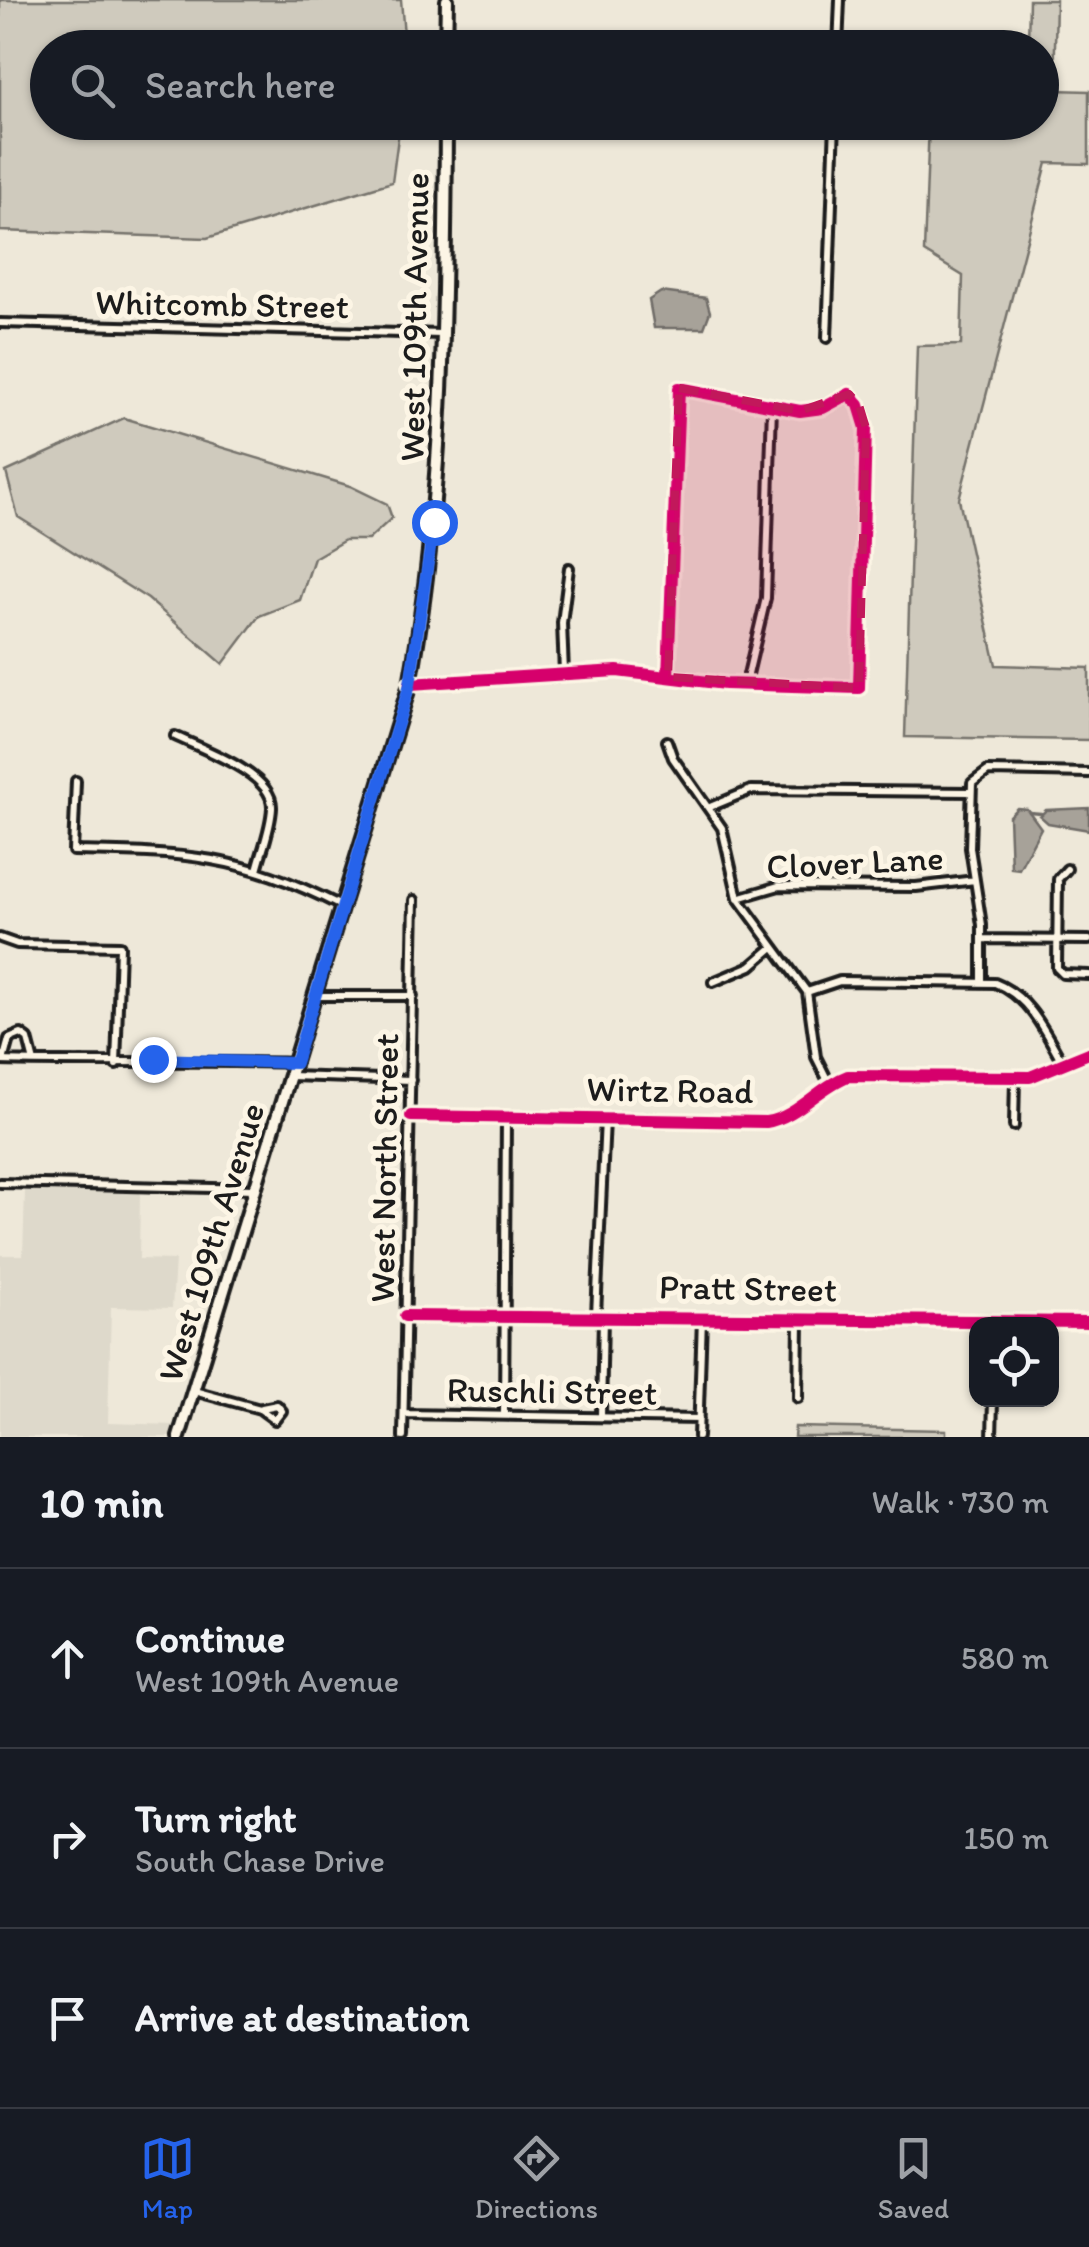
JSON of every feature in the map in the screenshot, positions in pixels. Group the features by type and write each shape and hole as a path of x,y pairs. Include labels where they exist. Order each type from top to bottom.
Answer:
{"main road":[{"path":"446,30 447,0"},
{"name":"West 109th Avenue","path":"179,1437 410,684 434,522 446,140"}],"street":[{"path":"839,30 840,0"},
{"path":"827,338 834,140"},
{"name":"Whitcomb Street","path":"0,324 442,334"},
{"path":"410,684 617,671 668,677 746,683 859,688 866,428 859,404 849,394 822,408 800,411 679,388 668,677"},
{"path":"746,683 766,598 772,406"},
{"path":"564,673 562,623 569,568"},
{"path":"176,736 256,776 267,790 272,809 257,870"},
{"path":"668,740 672,758 722,828 738,898 806,992 816,1058 829,1083"},
{"path":"982,982 970,792 975,777 988,772 1089,773"},
{"path":"76,781 73,852 200,854 257,870 342,907"},
{"path":"710,807 751,790 970,792"},
{"path":"1067,870 1058,879 1059,972 1089,974"},
{"name":"Clover Lane","path":"738,898 779,886 916,888 975,880"},
{"name":"West North Street","path":"403,1437 414,900"},
{"path":"0,938 17,944 120,946 116,1065"},
{"path":"982,939 1089,940"},
{"path":"713,982 752,966 773,947"},
{"path":"806,992 840,981 982,982 1011,990 1022,1000 1064,1065"},
{"path":"315,996 413,996"},
{"path":"34,1062 28,1039 22,1034 9,1039 2,1061 116,1065 153,1059 295,1063"},
{"name":"Wirtz Road","path":"410,1116 766,1122 788,1115 829,1083 864,1075 1042,1076 1089,1053"},
{"path":"290,1076 411,1080"},
{"path":"1014,1078 1014,1126"},
{"path":"504,1414 506,1118"},
{"path":"601,1415 599,1316 605,1120"},
{"path":"0,1183 255,1189"},
{"name":"Pratt Street","path":"406,1316 969,1322"},
{"path":"698,1437 702,1318"},
{"path":"798,1398 800,1318"},
{"name":"Pratt Street","path":"1059,1322 1089,1322"},
{"path":"194,1390 260,1409"},
{"path":"992,1437 994,1407"},
{"name":"Ruschli Street","path":"404,1414 699,1419"}],"highlighted area":[{"path":"679,388 800,411 849,394 859,405 866,428 859,688 668,677"}],"shaded area":[{"path":"0,0 401,0 404,30 30,30 30,140 398,140 392,182 207,238 0,231"},
{"path":"1029,0 1056,0 1055,30 1028,30"},
{"path":"1059,90 1089,91 1089,164 1047,163 959,499 996,665 1089,668 1089,740 905,737 917,346 961,345 963,276 924,252 928,140 1059,140"},
{"path":"661,292 706,298 710,312 704,328 654,328 649,300"},
{"path":"124,418 350,486 387,504 392,518 368,540 345,540 314,558 300,600 259,616 223,664 148,599 18,517 6,472"},
{"path":"1017,808 1027,809 1041,828 1019,869 1011,868 1009,816"},
{"path":"1089,808 1089,830 1048,823 1040,816 1046,810"},
{"path":"25,1191 140,1193 139,1259 175,1260 172,1308 111,1307 108,1423 175,1425 171,1437 0,1437 0,1255 23,1255"},
{"path":"795,1427 946,1430 946,1437 794,1437"}],"waterway":[{"path":"1029,812 1041,813"}],"cycle path":[{"path":"410,684 617,671 725,684 859,688 866,428 859,405 849,394 823,408 800,411 679,388 668,677"},
{"path":"411,1116 766,1122 788,1114 848,1076 1030,1077 1089,1053"},
{"path":"405,1316 1089,1322"}],"route":[{"path":"153,1059 295,1063 410,684 434,522"}]}
